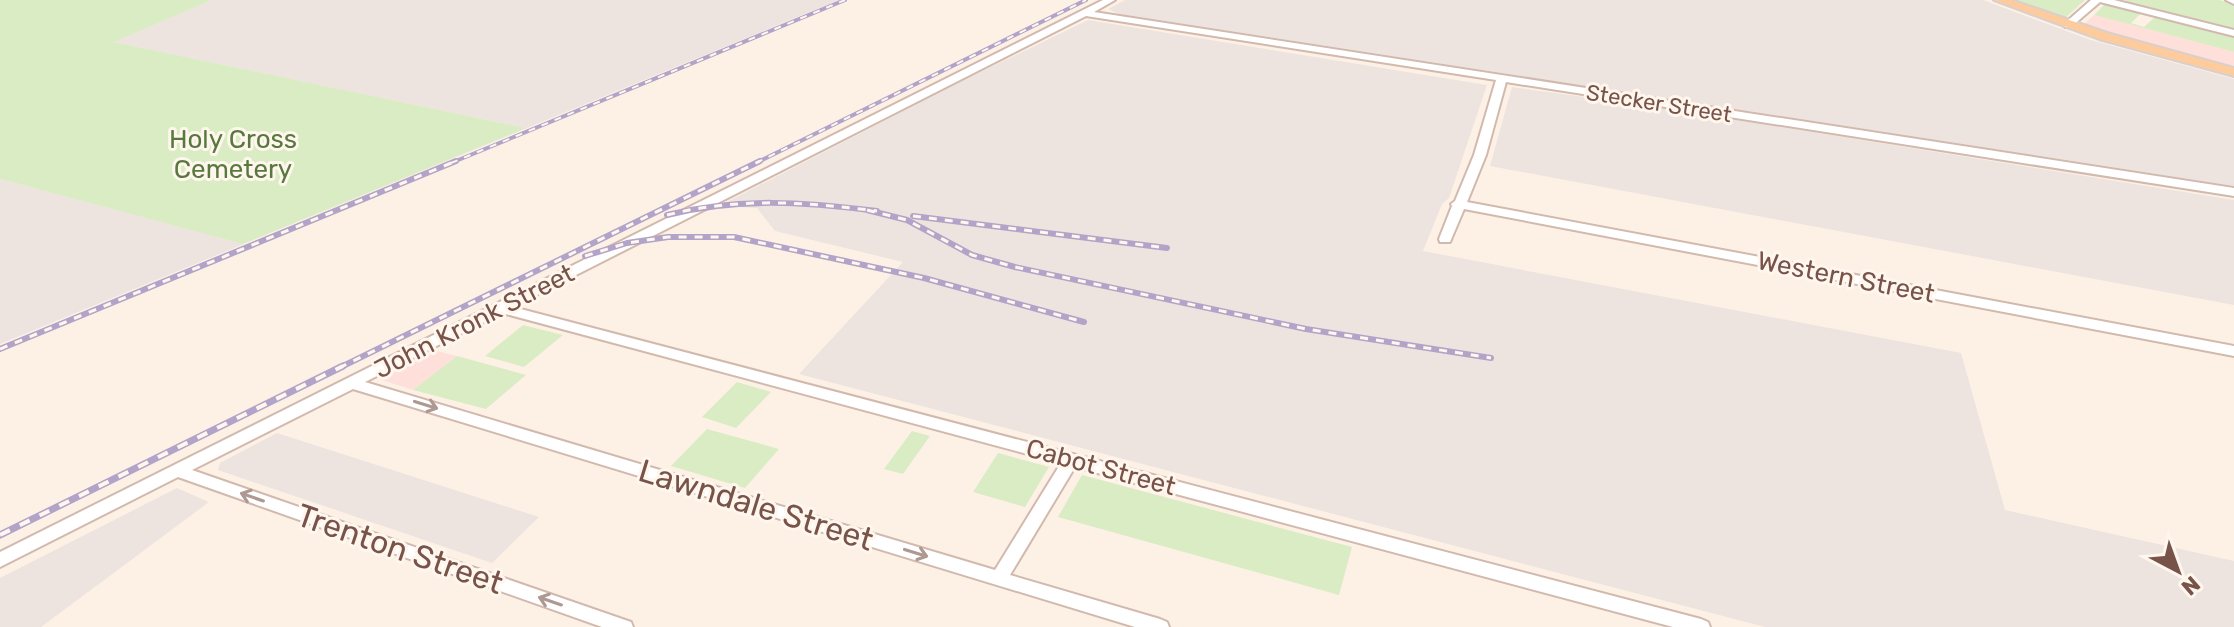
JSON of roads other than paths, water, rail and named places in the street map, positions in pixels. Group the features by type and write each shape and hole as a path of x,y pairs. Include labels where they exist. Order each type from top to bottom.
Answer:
{"main road":[{"path":"2000,0 2068,25 2234,72"}],"street":[{"name":"John Kronk Street","path":"0,560 1110,0"},
{"path":"2068,25 2096,0"},
{"path":"2103,0 2234,33"},
{"name":"Stecker Street","path":"1084,13 2234,192"},
{"path":"1445,239 1480,155 1502,78"},
{"name":"Western Street","path":"1457,204 2234,351"},
{"name":"Cabot Street","path":"500,308 1701,627"},
{"name":"Lawndale Street","path":"351,383 999,578 1134,623 1160,627"},
{"path":"999,578 1071,460"},
{"name":"Trenton Street","path":"177,471 624,627"}],"railway":[{"path":"451,163 845,0"},
{"path":"756,163 1086,0"},
{"path":"0,349 456,161"},
{"path":"339,368 760,161"},
{"path":"667,215 746,203 824,205 877,211"},
{"path":"867,210 907,220 972,255 1015,267 1306,329 1491,358"},
{"path":"913,216 1167,248"},
{"path":"585,256 627,243 668,237 734,237 924,278 1084,322"},
{"path":"0,535 343,366"}],"park label":[{"name":"Holy Cross Cemetery","path":"233,154"}]}
